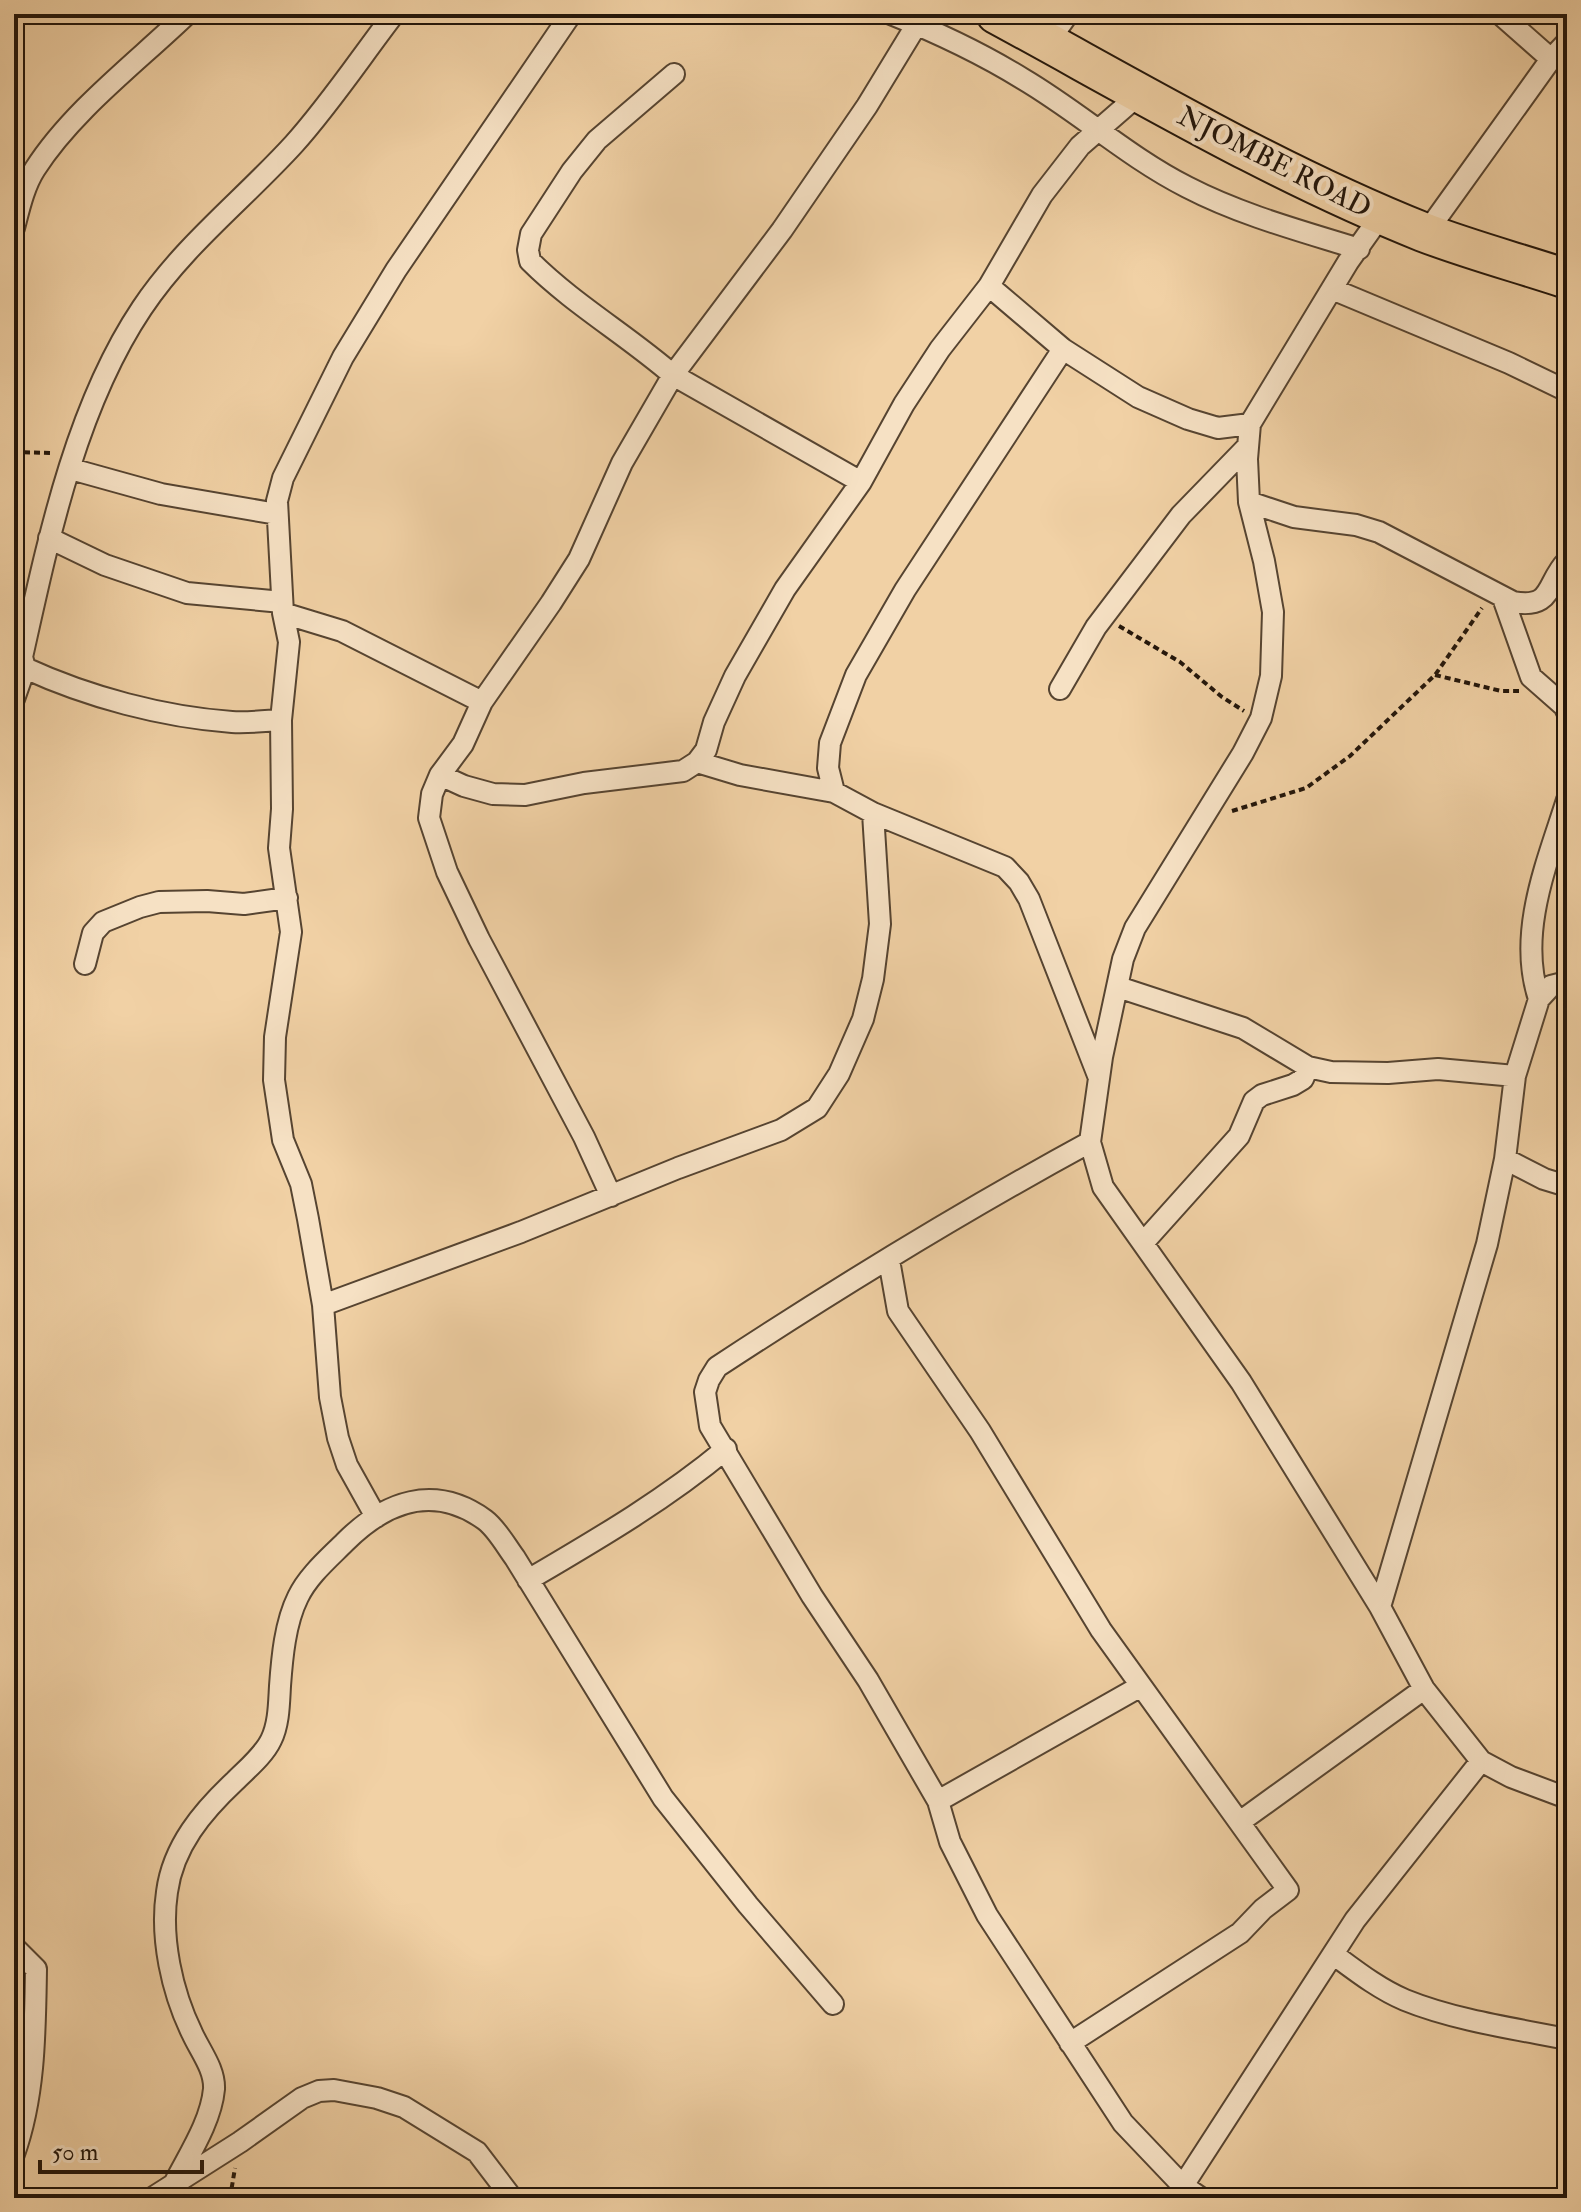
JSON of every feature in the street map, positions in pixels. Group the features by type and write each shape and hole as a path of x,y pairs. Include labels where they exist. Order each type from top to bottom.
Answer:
{"highway":[{"name":"NJOMBE ROAD","path":"996,14 1058,28 1142,92 1270,162 1382,214 1426,233 1567,279"}],"street":[{"path":"14,228 19,206 34,170 107,87 187,14"},
{"path":"281,720 233,722 18,682 49,538 93,399 141,309 185,251 295,143 394,14"},
{"path":"376,1517 347,1465 338,1438 330,1397 323,1305 301,1184 283,1140 274,1080 275,1037 291,932 279,848 281,720 289,642 283,607 277,501 283,478 343,357 396,270 571,14"},
{"path":"891,14 965,46 1025,79 1097,130 1198,192 1243,211 1359,249"},
{"path":"1500,14 1551,59"},
{"path":"611,1196 584,1137 447,872 429,818 432,794 440,775 463,744 482,702 579,559 622,463 673,375 782,230 867,106 917,24"},
{"path":"1426,233 1551,59 1567,42"},
{"path":"674,74 597,140 572,171 531,234 528,250 530,261 673,375 861,482"},
{"path":"440,775 493,794 525,795 584,783 683,771 697,762 706,750 714,722 735,676 785,589 861,482 926,371 989,286 1042,195 1080,146 1142,92"},
{"path":"1382,214 1332,289 1250,424 1249,502 1273,612 1271,676 1261,718 1135,928 1123,959 1099,1078 1090,1142 1103,1187 1241,1382 1380,1607 1424,1689 1481,1761 1511,1777 1567,1798"},
{"path":"989,286 1063,349 1138,397 1188,419 1218,428 1250,424"},
{"path":"1332,289 1509,363 1567,391"},
{"path":"834,792 828,768 830,743 838,715 856,675 905,590 1063,349"},
{"path":"1060,689 1103,618 1181,515 1248,446"},
{"path":"73,461 161,494 277,514"},
{"path":"1249,502 1294,517 1356,525 1379,532 1497,595 1528,605 1542,600 1550,591 1559,570 1567,561"},
{"path":"49,538 105,565 187,593 283,607 342,631 482,702"},
{"path":"1497,595 1531,677 1567,712"},
{"path":"697,762 740,775 834,792 873,813 1005,867 1019,882 1050,949 1099,1078"},
{"path":"1539,999 1530,960 1538,891 1567,800"},
{"path":"323,1305 509,1237 781,1130 817,1108 828,1095 863,1019 873,979 880,924 873,813"},
{"path":"85,964 93,933 103,922 140,907 171,901 244,904 287,898"},
{"path":"1380,1607 1487,1244 1505,1159 1515,1076 1539,999 1551,986 1567,982"},
{"path":"1118,987 1243,1028 1308,1067 1331,1072 1388,1073 1438,1069 1515,1076"},
{"path":"1143,1243 1239,1136 1254,1101 1303,1079 1308,1067"},
{"path":"1090,1142 965,1212 816,1302 717,1367 705,1392 710,1426 812,1596 868,1680 938,1801 950,1842 987,1915 1123,2123 1178,2192 1201,2198"},
{"path":"1505,1159 1544,1179 1567,1186"},
{"path":"889,1260 898,1311 980,1431 1101,1630 1288,1890 1263,1909 1240,1933 1070,2043"},
{"path":"528,1580 620,1525 696,1474 726,1449"},
{"path":"174,2184 205,2120 214,2088 207,2060 192,2034 178,1998 166,1939 167,1893 173,1864 183,1841 214,1801 250,1767 271,1740 278,1711 288,1626 298,1597 320,1566 363,1524 400,1503 427,1499 461,1506 487,1522 528,1580 663,1798 748,1905 833,2004"},
{"path":"938,1801 1141,1686"},
{"path":"1241,1821 1424,1689"},
{"path":"1178,2192 1355,1920 1481,1761"},
{"path":"14,1947 36,1969 35,2037 22,2132 14,2154"},
{"path":"1333,1954 1365,1978 1406,2000 1482,2022 1567,2039"},
{"path":"152,2198 302,2098 319,2091 334,2090 404,2107 477,2152 512,2198"}],"path":[{"path":"14,452 73,461"},
{"path":"1200,821 1306,788 1350,756 1435,675 1497,595"},
{"path":"1103,618 1180,662 1222,697 1261,718"},
{"path":"1435,675 1501,691 1541,688"}]}
